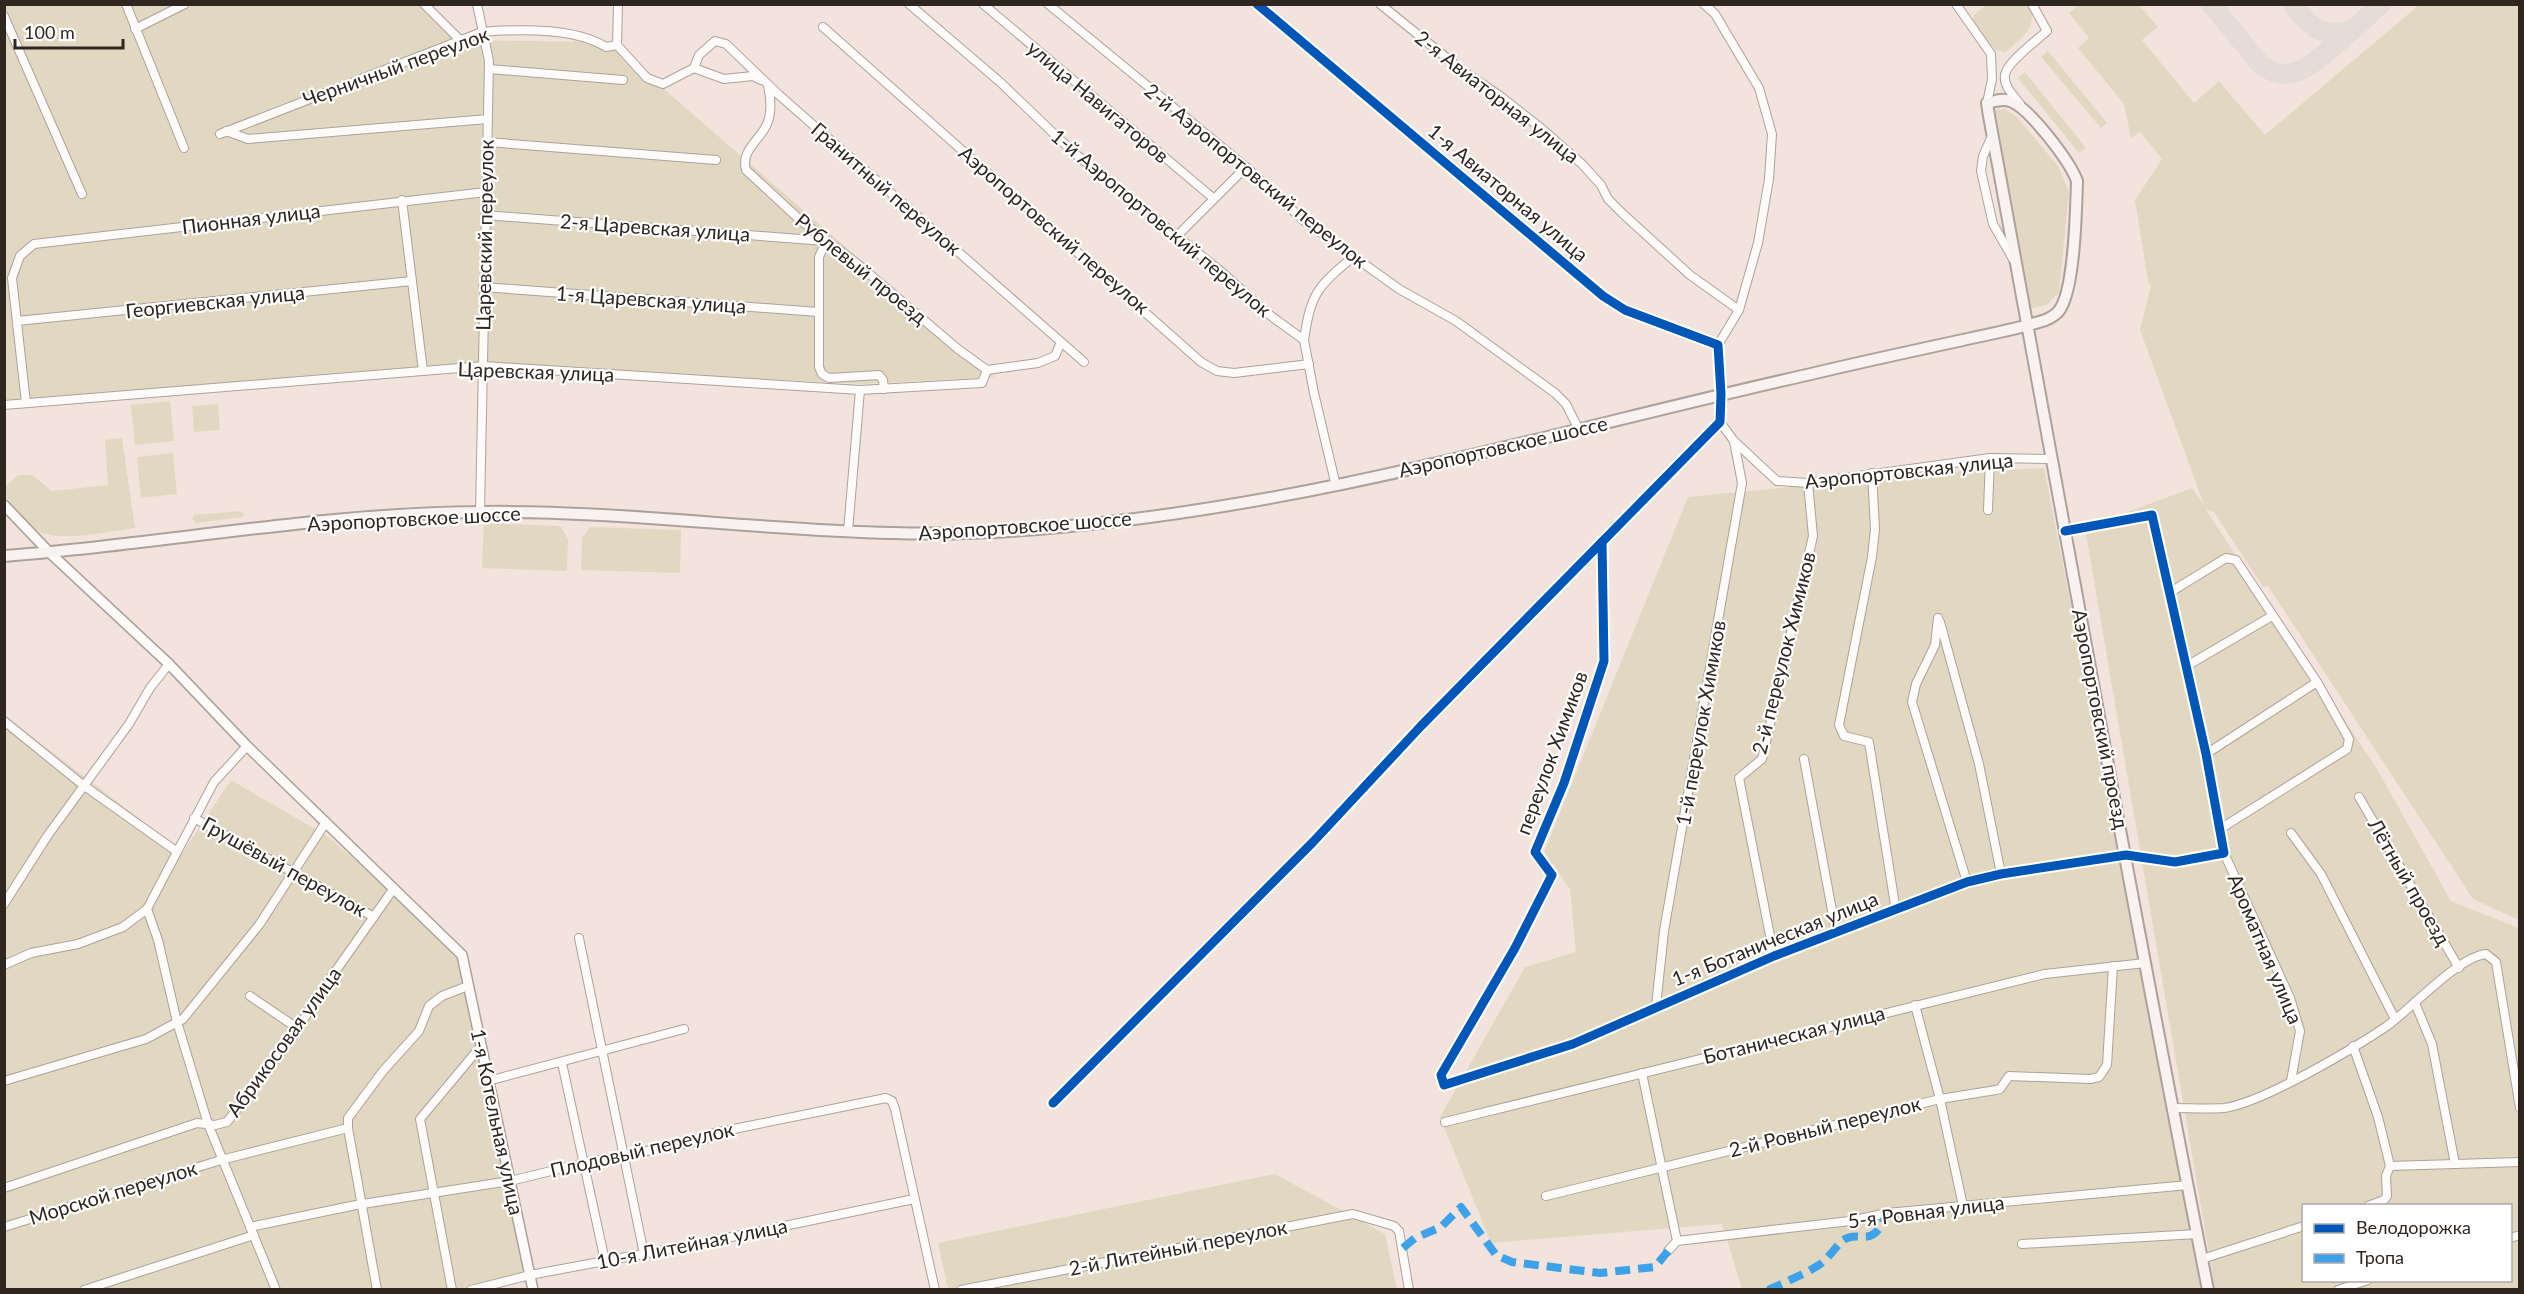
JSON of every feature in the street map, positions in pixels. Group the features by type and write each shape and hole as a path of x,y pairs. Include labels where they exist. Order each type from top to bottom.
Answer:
{"main road":[{"path":"1987,103 2010,100 2024,110"},
{"name":"Аэропортовский проезд","path":"1987,103 2026,326 2208,1290"},
{"name":"Аэропортовское шоссе","path":"4,556 332,520 480,512 588,515 848,531 945,534 1065,527 1183,514 1336,486 1579,430 1721,394 2026,326 2049,318 2056,314 2064,302 2071,262 2077,181 2068,162 2024,110"}],"street":[{"path":"126,4 184,148"},
{"path":"135,28 185,4"},
{"path":"424,4 460,40 464,39"},
{"name":"Царевский переулок","path":"477,4 489,69 480,512"},
{"path":"618,4 617,45 647,78 663,84 694,68 724,79 753,76 767,83"},
{"name":"1-й Аэропортовский переулок","path":"909,4 1000,82 1073,152 1304,340"},
{"name":"улица Навигаторов","path":"983,4 1213,198"},
{"name":"2-й Аэропортовский переулок","path":"1048,4 1246,167 1303,220 1399,290 1456,321 1555,393 1566,404 1579,430"},
{"name":"1-я Авиаторная улица","path":"1257,4 1603,296 1625,310 1718,345"},
{"name":"2-я Авиаторная улица","path":"1380,4 1462,71 1542,129 1582,164 1601,185 1608,199 1631,221 1690,275 1739,310"},
{"path":"1053,1103 1314,842 1421,726 1720,422 1718,345 1739,310 1758,243 1769,179 1772,134 1759,88 1715,14 1704,4"},
{"path":"1956,4 1991,54 1992,79 1987,103"},
{"path":"2024,110 2007,87 2004,75 2008,66 2047,30 2032,4"},
{"path":"5,20 82,194"},
{"name":"Аэропортовский переулок","path":"823,27 1202,362 1216,371 1234,373 1309,364"},
{"name":"Черничный переулок","path":"488,119 248,139 223,133 482,32 524,29 594,39 606,47 617,45"},
{"name":"Гранитный переулок","path":"694,68 699,55 715,41 726,44 767,83 1084,362"},
{"path":"489,69 623,80"},
{"name":"Рублевый проезд","path":"767,83 771,107 765,127 747,153 744,162 746,170 799,219 987,370"},
{"path":"1992,135 1983,156 1981,171 1993,224 2016,263"},
{"path":"487,142 716,160"},
{"path":"1177,236 1246,167"},
{"name":"Пионная улица","path":"17,321 12,278 21,256 34,244 486,192"},
{"path":"402,200 423,371"},
{"name":"2-я Царевская улица","path":"485,215 826,241"},
{"path":"826,241 819,257 819,367 822,374 829,378 879,375 883,380 884,389"},
{"path":"1336,486 1304,340 1309,308 1323,282 1353,257"},
{"name":"Георгиевская улица","path":"17,321 412,281"},
{"name":"1-я Царевская улица","path":"483,287 818,312"},
{"path":"17,321 26,403"},
{"path":"987,370 1038,363 1054,356 1061,342"},
{"name":"Царевская улица","path":"4,405 484,366 860,390 982,383 987,370"},
{"path":"848,531 860,390"},
{"name":"Аэропортовская улица","path":"1720,422 1734,441 1777,481 1808,483 1990,458 2051,459"},
{"name":"1-й переулок Химиков","path":"1656,1006 1664,931 1742,483 1734,441"},
{"path":"1988,510 1990,458"},
{"path":"1872,473 1875,529 1872,557 1839,725 1844,736 1869,742 1896,911"},
{"name":"2-й переулок Химиков","path":"1774,957 1739,778 1762,759 1813,536 1808,483"},
{"path":"4,505 49,552 169,664 247,746 393,888"},
{"name":"Ароматная улица","path":"2065,531 2152,515 2206,754 2224,853 2298,1020 2300,1042 2291,1081"},
{"name":"переулок Химиков","path":"1444,1085 1441,1075 1515,948 1552,875 1535,852 1564,783 1604,661 1602,542"},
{"path":"2169,594 2226,558 2236,560 2318,682 2349,739 2347,749 2220,829"},
{"path":"2185,666 2272,616"},
{"path":"1967,882 1912,702 1916,684 1935,645 1938,618 1979,764 2001,874"},
{"path":"4,904 83,785 129,724 150,688 169,664"},
{"path":"2206,754 2318,682"},
{"path":"5,724 83,785 176,851"},
{"path":"4,965 32,953 78,945 123,927 147,909 214,782 247,746"},
{"path":"1804,759 1836,932"},
{"name":"Лётный проезд","path":"2359,797 2459,968"},
{"name":"Грушёвый переулок","path":"194,818 374,917"},
{"path":"4,1081 146,1039 183,1019 259,925 295,873 326,822"},
{"path":"2291,833 2321,874 2395,1019"},
{"name":"1-я Ботаническая улица","path":"1444,1085 1573,1044 1656,1006 1774,957 1967,882 2001,874 2126,855 2175,862 2224,853"},
{"name":"Абрикосовая улица","path":"4,1188 197,1124 221,1125 227,1122 297,1028 393,888"},
{"name":"1-я Котельная улица","path":"393,888 462,955 533,1290"},
{"path":"147,909 158,940 177,1022 208,1124 276,1290"},
{"path":"579,938 644,1254"},
{"path":"2173,1108 2225,1108 2255,1098 2291,1081 2395,1019 2449,973 2482,954 2492,956 2496,963 2520,1108"},
{"name":"Ботаническая улица","path":"1445,1122 2045,974 2145,963"},
{"name":"2-й Ровный переулок","path":"1546,1196 1940,1099 1996,1090 2009,1076 2090,1079 2099,1077 2107,1065 2113,966"},
{"path":"377,1290 348,1118 383,1071 419,1031 429,1006 442,996 468,986"},
{"path":"250,996 297,1028"},
{"path":"2415,1003 2432,1044 2455,1164"},
{"path":"1915,1005 1940,1099 1963,1206"},
{"path":"488,1081 684,1029"},
{"path":"452,1290 420,1119 481,1046"},
{"path":"2353,1046 2378,1117 2390,1166 2386,1176 2388,1194 2384,1200 2373,1204"},
{"path":"562,1063 605,1261"},
{"path":"1642,1073 1677,1240 1668,1251"},
{"name":"Плодовый переулок","path":"84,1290 252,1231 362,1204 510,1181 584,1163 704,1140 714,1133 881,1098 891,1101 896,1109 914,1199"},
{"name":"Морской переулок","path":"4,1227 221,1160 348,1128"},
{"path":"2390,1166 2520,1162"},
{"name":"5-я Ровная улица","path":"1677,1240 1850,1221 1887,1213 2188,1185"},
{"path":"914,1199 935,1290"},
{"name":"10-я Литейная улица","path":"471,1290 530,1275 914,1199"},
{"name":"2-й Литейный переулок","path":"961,1290 1353,1214 1368,1216 1394,1226 1402,1238 1409,1290"},
{"path":"2202,1259 2302,1227"},
{"path":"2022,1244 2197,1234"},
{"path":"2338,1290 2365,1282"}],"shaded area":[{"path":"5,4 424,5 460,40 610,42 995,377 862,384 467,363 5,401"},
{"path":"1986,5 2027,5 2031,12 2032,19 2027,32 2005,52 1995,49 1973,22 1974,15"},
{"path":"2079,5 2139,5 2158,27 2142,40 2194,103 2219,81 2265,135 2419,5 2519,5 2519,920 2473,899 2268,586 2263,587 2214,512 2206,510 2377,769 2451,901 2519,928 2519,1289 2215,1289 2085,528 2192,488 2204,505 2140,330 2151,286 2148,281 2135,200 2162,159 2140,132 2131,138 2124,104 2078,48 2089,38 2069,13"},
{"path":"2048,51 2107,123 2101,128 2041,57"},
{"path":"2025,72 2086,148 2079,153 2018,78"},
{"path":"2005,109 2017,117 2058,166 2069,192 2059,292 2048,304 2029,309 1993,117 1996,110"},
{"path":"170,401 174,441 135,445 131,405"},
{"path":"218,404 220,430 194,432 192,406"},
{"path":"122,438 135,528 71,536 47,534 28,523 5,496 6,486 18,475 32,475 52,491 108,485 105,440"},
{"path":"173,453 177,494 141,498 137,457"},
{"path":"2044,468 2205,1289 1742,1289 1722,1224 1491,1243 1440,1117 1525,967 1576,952 1570,889 1544,852 1688,497 1942,472"},
{"path":"241,511 244,514 242,517 196,523 192,518 194,515"},
{"path":"484,523 560,526 568,539 567,571 482,568"},
{"path":"590,527 681,530 680,573 581,570 582,538"},
{"path":"4,715 183,852 231,780 327,836 387,887 457,958 526,1278 456,1290 5,1289"},
{"path":"1275,1174 1385,1234 1397,1289 948,1289 938,1243"}],"taxiway":[{"path":"2211,4 2261,65 2283,74 2296,72 2315,61 2381,4"},
{"path":"2294,7 2319,30 2334,33 2353,29"}],"marked path":[{"path":"1403,1248 1415,1238 1441,1227 1461,1207 1496,1255 1512,1262 1600,1273 1655,1267 1668,1251"},
{"path":"1768,1290 1819,1265 1847,1238 1865,1237 1876,1233 1887,1213"}],"cycle path":[{"path":"1053,1103 1313,842 1421,726 1720,422 1718,345 1625,310 1603,296 1257,4"},
{"path":"1602,542 1604,661 1564,783 1535,852 1552,875 1515,948 1441,1075 1444,1085 1573,1044 1774,956 1967,882 2001,874 2126,855 2175,862 2224,853 2206,754 2152,515 2065,531"}]}
